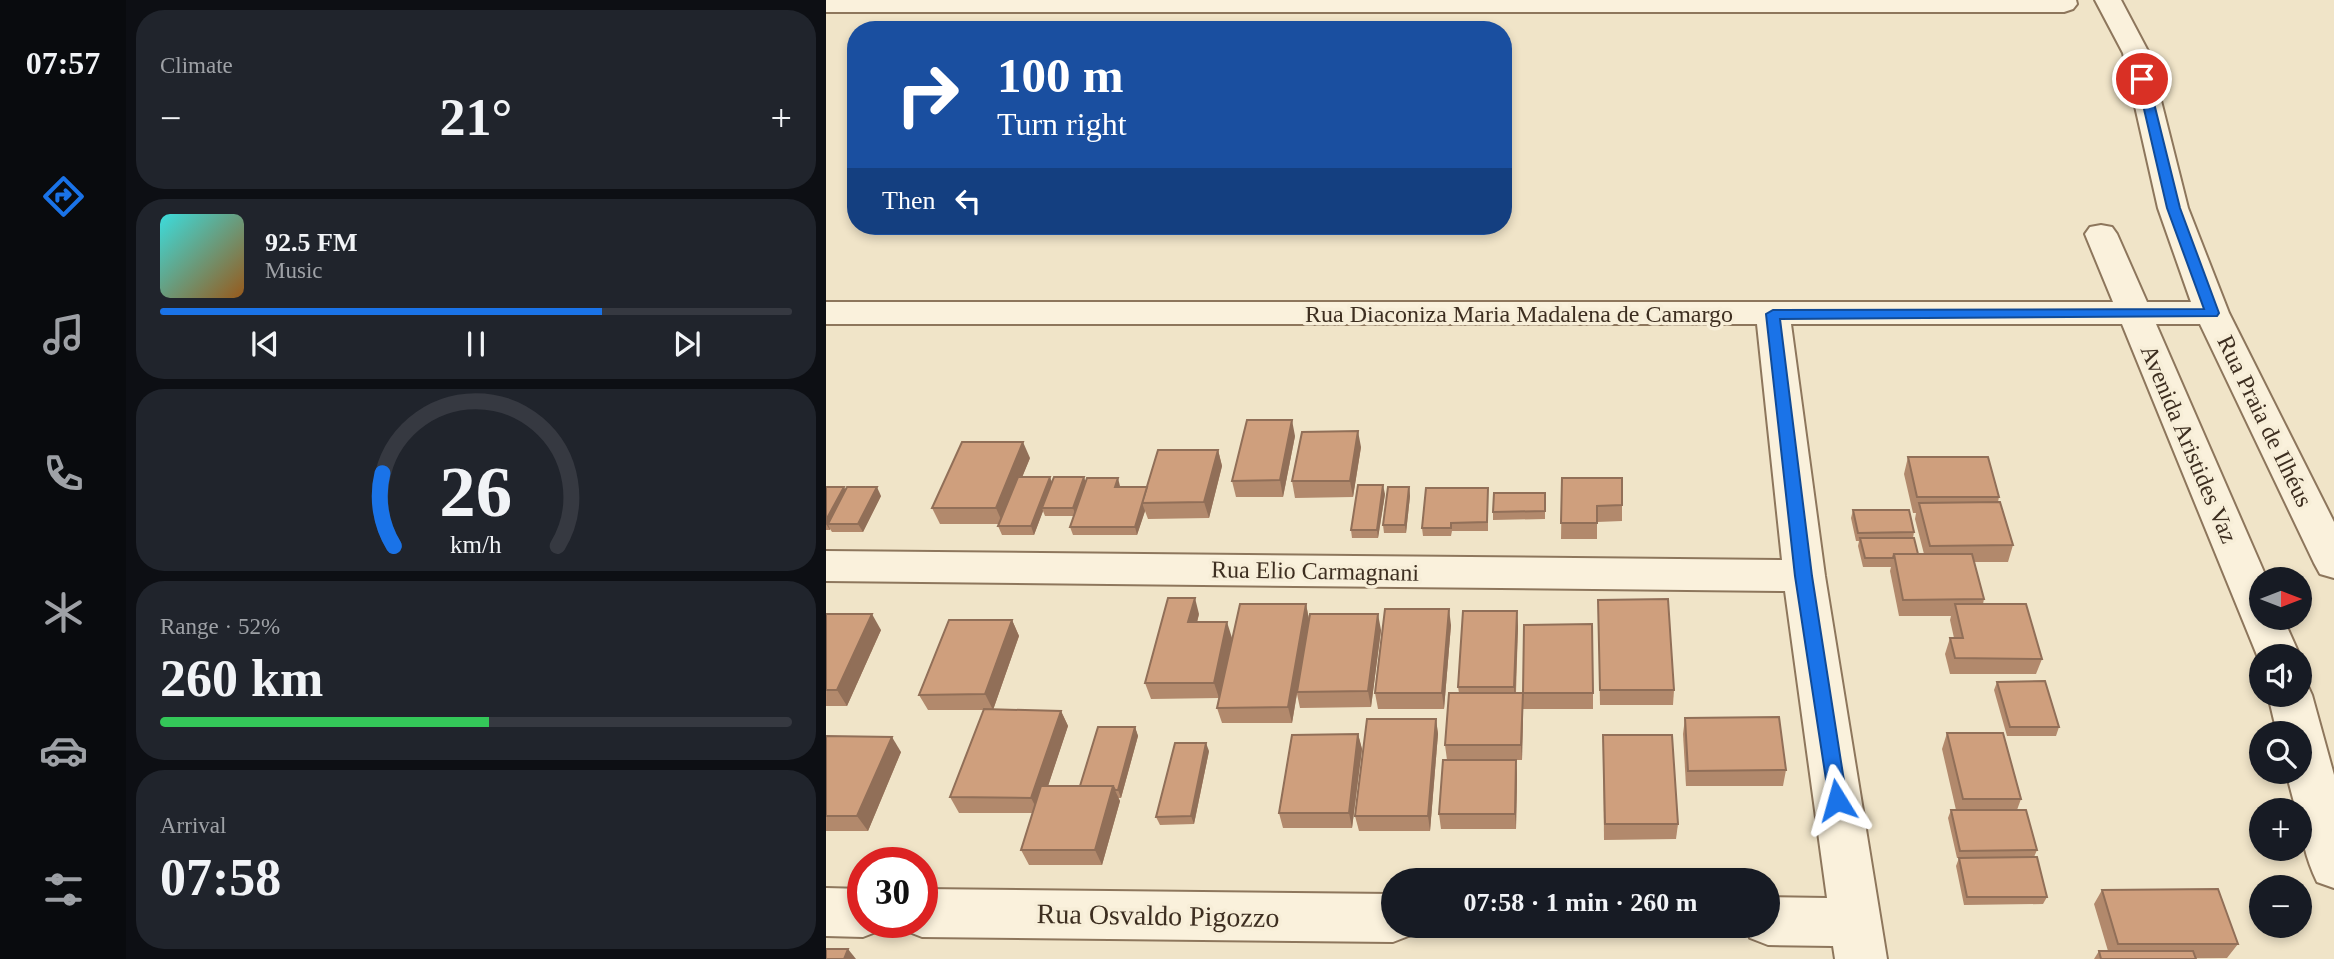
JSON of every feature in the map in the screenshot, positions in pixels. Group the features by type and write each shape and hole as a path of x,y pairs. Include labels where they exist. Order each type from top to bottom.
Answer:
{"street":[{"name":"Rua Praia de Ilhéus","path":"2108,0 2136,53 2173,208 2212,313 2334,563"},
{"path":"826,4 2063,2"},
{"name":"Avenida Aristides Vaz","path":"2101,234 2249,585"},
{"name":"Rua Diaconiza Maria Madalena de Camargo","path":"826,313 2212,313"},
{"path":"1773,314 1804,576 1858,940 1780,924"},
{"name":"Rua Elio Carmagnani","path":"826,566 1804,576"},
{"path":"2293,707 2334,866"},
{"path":"826,912 847,912"},
{"name":"Rua Osvaldo Pigozzo","path":"938,913 1381,918"}],"building":[{"path":"1247,420 1292,420 1280,480 1232,481"},
{"path":"1358,431 1350,481 1292,481 1302,432"},
{"path":"962,442 1023,442 996,508 932,508"},
{"path":"1158,450 1218,450 1204,502 1142,503"},
{"path":"1908,457 1988,457 1999,497 1917,497"},
{"path":"1018,477 1050,477 1031,526 998,526"},
{"path":"1054,477 1084,477 1073,508 1042,508"},
{"path":"1087,478 1118,478 1115,487 1147,487 1135,527 1070,527"},
{"path":"1562,478 1622,478 1622,505 1597,506 1597,523 1561,523"},
{"path":"1358,485 1383,485 1377,530 1351,530"},
{"path":"826,487 844,487 826,520"},
{"path":"847,487 877,487 858,524 828,524"},
{"path":"1388,487 1409,487 1405,525 1383,525"},
{"path":"1426,488 1488,488 1487,522 1451,523 1451,528 1422,528"},
{"path":"1494,493 1545,493 1545,511 1493,512"},
{"path":"2000,502 2013,545 1930,546 1919,503"},
{"path":"1853,510 1909,510 1914,532 1858,533"},
{"path":"1860,538 1914,538 1918,554 1894,554 1893,558 1865,558"},
{"path":"1894,554 1972,554 1984,599 1903,600"},
{"path":"1168,598 1195,598 1188,622 1227,622 1214,683 1145,683"},
{"path":"1668,599 1674,690 1600,690 1598,600"},
{"path":"1240,604 1306,604 1288,707 1217,708"},
{"path":"1955,604 2026,604 2042,659 1955,658 1950,638 1963,638"},
{"path":"1385,609 1449,609 1442,693 1375,693"},
{"path":"1463,611 1517,611 1514,687 1458,687"},
{"path":"826,614 872,614 837,690 826,690"},
{"path":"1310,614 1378,614 1368,691 1297,692"},
{"path":"949,620 1012,620 985,694 919,695"},
{"path":"1592,624 1593,693 1523,693 1524,625"},
{"path":"2045,681 2059,727 2010,727 1997,682"},
{"path":"1449,693 1523,693 1521,745 1445,745"},
{"path":"984,709 1061,711 1031,798 950,797"},
{"path":"1779,717 1786,770 1688,771 1685,718"},
{"path":"1367,719 1436,719 1428,816 1355,816"},
{"path":"1098,727 1135,727 1118,790 1113,786 1080,786"},
{"path":"1947,733 2003,733 2021,799 1963,799"},
{"path":"1358,734 1349,813 1279,813 1292,735"},
{"path":"1603,735 1672,735 1678,824 1605,824"},
{"path":"826,736 892,737 857,816 826,816"},
{"path":"1175,743 1206,743 1191,816 1156,817"},
{"path":"1443,760 1516,760 1515,814 1439,814"},
{"path":"1041,786 1113,786 1095,850 1021,850"},
{"path":"1951,810 2026,810 2037,850 1960,851"},
{"path":"2037,857 2047,897 1967,897 1959,858"},
{"path":"2218,889 2238,944 2118,944 2102,890"},
{"path":"826,949 848,949 844,959 826,959"},
{"path":"2099,951 2193,951 2196,959 2101,959"}],"route":[{"path":"1837,800 1804,576 1773,314 2212,313 2173,208 2142,79"}]}
